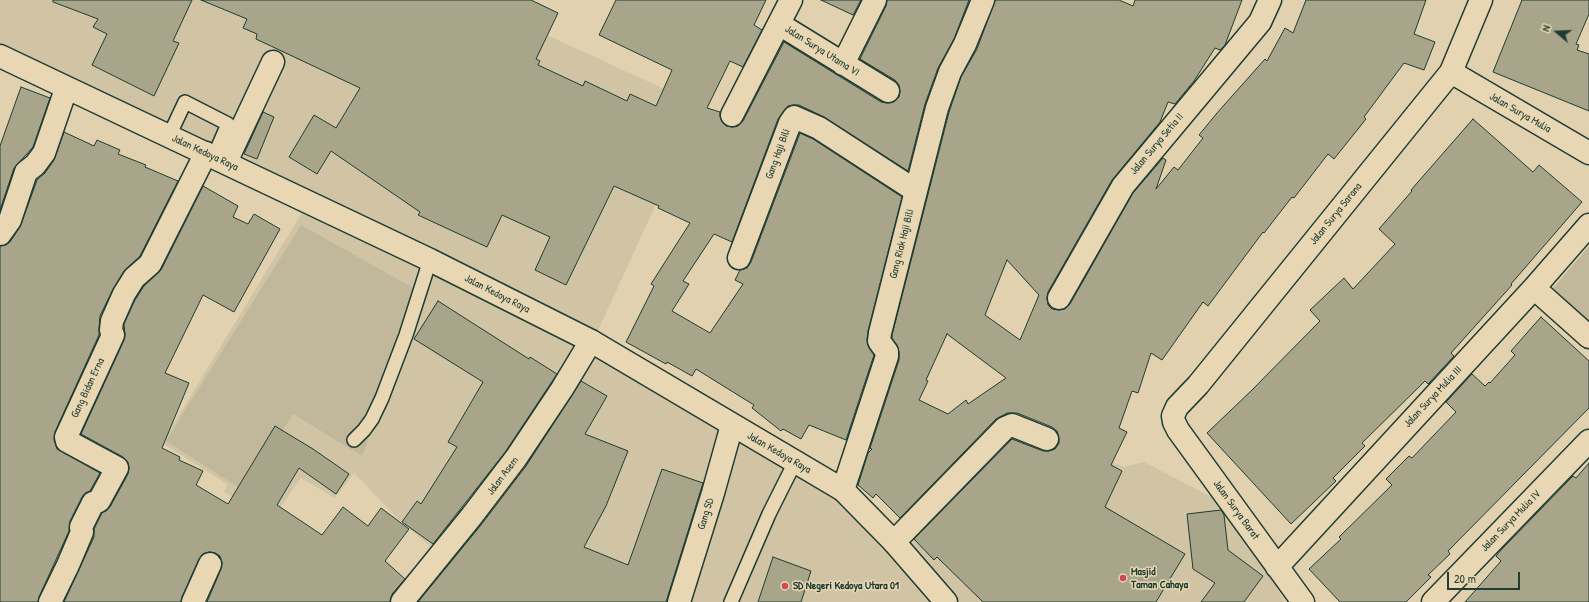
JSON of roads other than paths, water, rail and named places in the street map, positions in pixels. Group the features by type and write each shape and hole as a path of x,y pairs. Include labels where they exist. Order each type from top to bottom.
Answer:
{"street":[{"name":"Jalan Surya Utama VI","path":"791,0 779,24 888,91"},
{"path":"843,64 874,0"},
{"name":"Gang Riak Haji Bili","path":"843,490 887,356 887,352 879,341 880,334 936,108 948,77 965,44 983,0"},
{"name":"Jalan Surya Setia II","path":"1058,298 1123,186 1260,22 1270,0"},
{"name":"Jalan Surya Sarana","path":"1173,416 1177,407 1208,373 1451,72 1481,0"},
{"path":"732,115 779,24"},
{"name":"Jalan Kedoya Raya","path":"0,56 430,260 591,341 843,490 894,542 942,600"},
{"path":"215,157 273,62"},
{"name":"Jalan Surya Mulia","path":"1451,72 1589,153"},
{"path":"0,234 10,220 26,172 44,153 66,88"},
{"name":"Gang Haji Bili","path":"740,258 790,123 794,117 819,128 916,191"},
{"name":"Gang Bidan Erna","path":"50,602 82,532 81,527 93,503 99,501 117,468 67,441 66,437 113,335 111,330 112,321 124,294 134,278 150,264 215,157"},
{"name":"Jalan Surya Mulia III","path":"1277,568 1534,288 1589,225"},
{"path":"1534,288 1589,337"},
{"name":"Jalan Asem","path":"402,602 471,517 516,458 562,389 591,341"},
{"name":"Jalan Surya Barat","path":"1173,416 1178,430 1303,602"},
{"name":"Gang SD","path":"679,602 713,493 732,425"},
{"path":"894,542 1005,428 1012,425 1047,439"},
{"name":"Jalan Surya Mulia IV","path":"1433,602 1589,441"},
{"path":"193,602 210,564"}],"lane":[{"path":"169,136 185,102 228,124 215,157"},
{"path":"354,440 364,430 372,418 382,398 414,312 430,260"},
{"path":"731,602 769,514 794,462"}],"place":[{"name":"Masjid Taman Cahaya","path":"1123,578"},
{"name":"SD Negeri Kedoya Utara 01","path":"785,586"}]}
